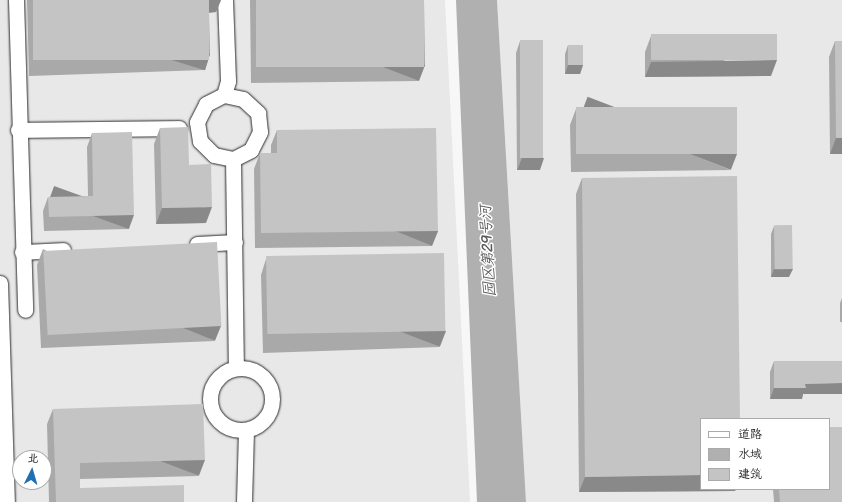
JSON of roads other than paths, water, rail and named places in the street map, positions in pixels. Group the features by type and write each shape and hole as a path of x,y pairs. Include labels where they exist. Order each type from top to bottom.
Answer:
{"lane":[{"path":"16,0 18,130 25,310"},
{"path":"224,95 228,81 225,0"},
{"path":"224,95 243,99 258,112 260,132 251,150 234,159 214,155 200,141 197,122 206,104 224,95"},
{"path":"18,130 198,128"},
{"path":"234,159 236,368"},
{"path":"179,245 235,242"},
{"path":"22,252 77,250"},
{"path":"0,283 6,502"},
{"path":"236,368 256,371 270,385 273,405 264,422 246,431 226,428 212,414 209,394 218,377 236,368"},
{"path":"244,502 246,431"}],"water":[{"name":"园区第29号河","path":"456,0 497,0 526,502 477,502"}]}
